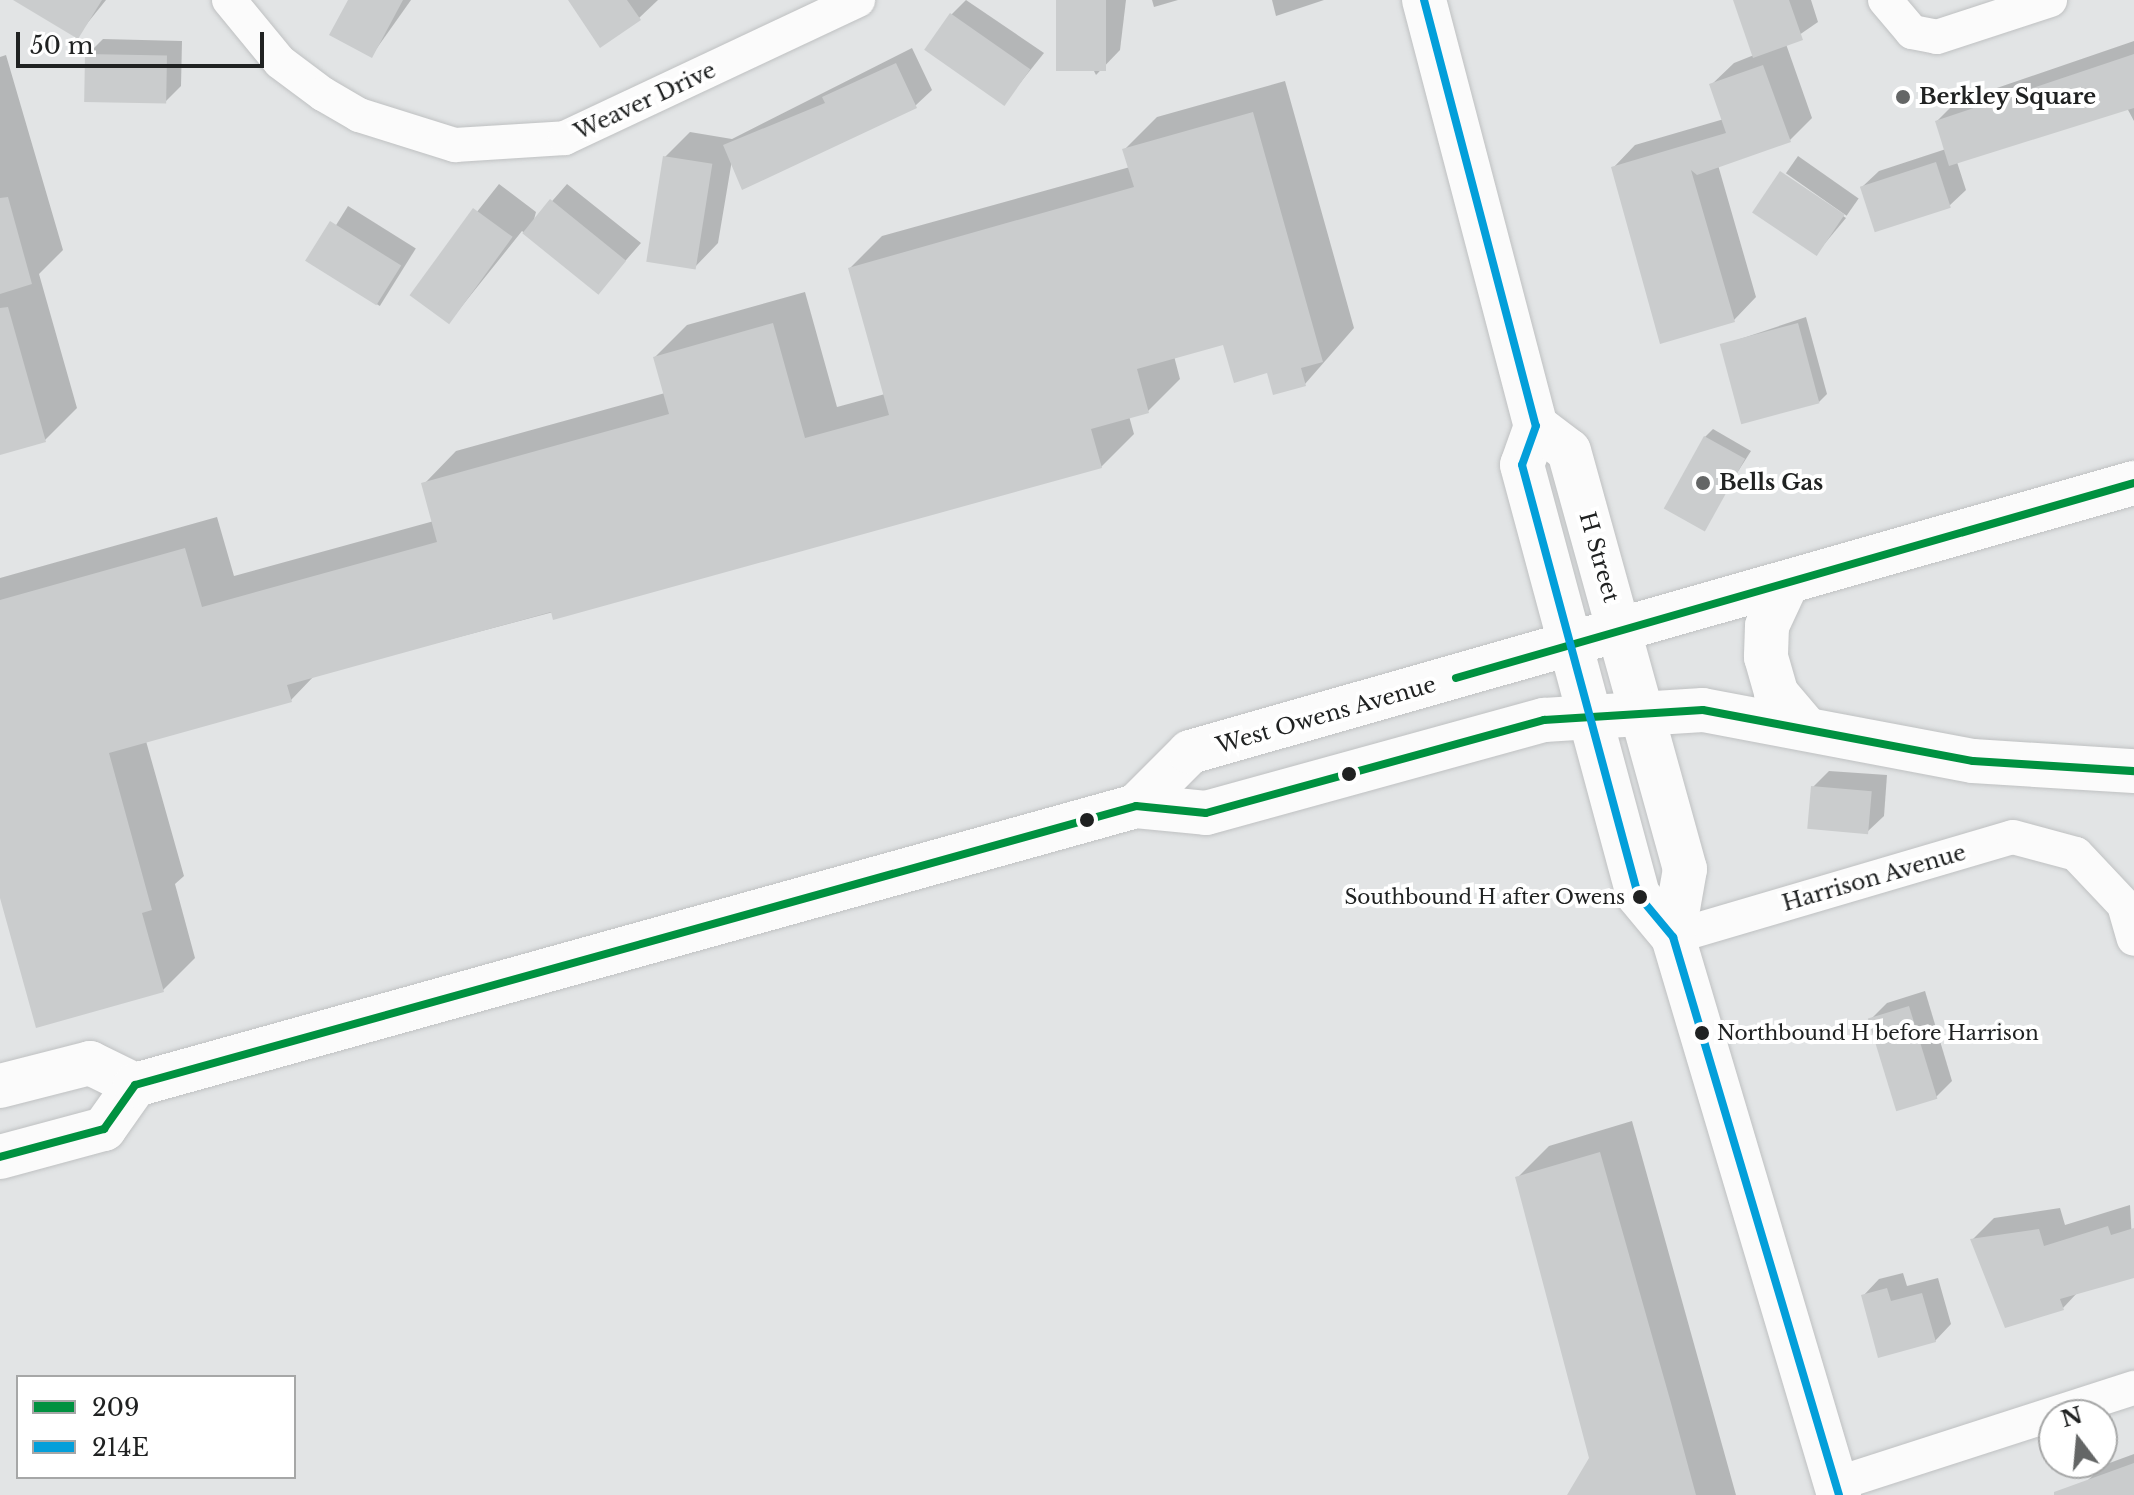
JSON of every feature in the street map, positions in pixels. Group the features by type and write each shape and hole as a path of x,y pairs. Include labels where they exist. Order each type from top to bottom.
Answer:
{"main road":[{"path":"1424,0 1536,426"},
{"name":"H Street","path":"1673,937 1685,869 1569,451 1536,426 1522,465 1638,895 1673,937 1837,1489"},
{"name":"West Owens Avenue","path":"1136,806 1190,752 1573,647 2134,483"},
{"path":"1786,585 1767,626 1766,657 1776,693 1804,726"},
{"path":"1590,713 1703,710 1804,726 1973,761 2134,771"},
{"name":"West Owens Avenue","path":"135,1085 1136,806 1206,813 1590,713"},
{"path":"0,1086 90,1063 135,1085 104,1129 0,1157"}],"street":[{"name":"Weaver Drive","path":"229,0 280,62 323,94 359,115 455,145 565,138 858,0"},
{"path":"1885,0 1912,32 1937,37 2050,0"},
{"name":"Harrison Avenue","path":"1673,937 2013,837 2076,854 2124,905 2134,939"},
{"path":"1837,1489 2134,1388"}],"building":[{"path":"13,0 102,0 78,39"},
{"path":"348,0 403,0 372,58 329,35"},
{"path":"568,0 627,0 641,20 600,48"},
{"path":"1056,0 1106,0 1106,71 1056,71"},
{"path":"1733,0 1789,0 1803,40 1753,58"},
{"path":"950,13 1030,69 1004,106 924,50"},
{"path":"85,54 167,55 166,103 84,102"},
{"path":"2134,54 2134,108 1949,166 1935,121"},
{"path":"896,63 917,108 742,190 723,145 825,103 822,97"},
{"path":"1763,65 1791,142 1697,175 1691,170 1735,322 1660,344 1611,167 1726,133 1709,84"},
{"path":"1253,112 1323,362 1301,368 1306,386 1273,395 1267,373 1234,383 1223,345 1137,369 1149,413 1091,429 1102,468 553,620 551,612 287,685 292,702 109,753 152,910 142,913 164,992 36,1028 0,898 0,600 185,548 202,607 437,542 421,483 669,414 653,357 773,323 805,438 889,415 848,268 1134,187 1122,149"},
{"path":"663,156 712,164 696,270 646,262"},
{"path":"1936,162 1951,208 1875,232 1860,187"},
{"path":"1780,171 1845,215 1817,256 1752,212"},
{"path":"8,197 32,284 0,294 0,198"},
{"path":"550,199 626,261 598,295 522,233"},
{"path":"473,208 513,237 449,324 410,295"},
{"path":"330,221 401,266 376,305 305,261"},
{"path":"8,307 46,442 0,455 0,308"},
{"path":"1798,323 1819,403 1741,424 1720,344"},
{"name":"Bells Gas","path":"1704,436 1745,459 1705,531 1664,509"},
{"path":"1811,786 1872,791 1868,834 1807,829"},
{"path":"1909,1006 1937,1099 1896,1111 1868,1019"},
{"path":"1600,1152 1696,1495 1567,1495 1589,1458 1515,1177"},
{"path":"2108,1226 2111,1235 2134,1228 2134,1278 2060,1299 2064,1310 2005,1328 1970,1239 2039,1229 2044,1246"},
{"path":"1887,1288 1891,1301 1922,1293 1936,1342 1878,1358 1861,1295"},
{"path":"2134,1463 2134,1495 2054,1495 2054,1492 2090,1479 2118,1479 2118,1469"}],"transit line":[{"name":"214E","path":"1424,0 1536,426 1522,465 1638,895 1673,937 1839,1495"},
{"name":"209","path":"1456,678 2134,483"},
{"name":"209","path":"0,1157 104,1129 135,1085 1136,806 1206,813 1544,720 1703,710 1973,761 2134,771"}],"place":[{"name":"Berkley Square","path":"1903,97"},
{"name":"Bells Gas","path":"1703,483"},
{"name":"Southbound H after Owens","path":"1640,897"},
{"name":"Northbound H before Harrison","path":"1702,1033"}]}
